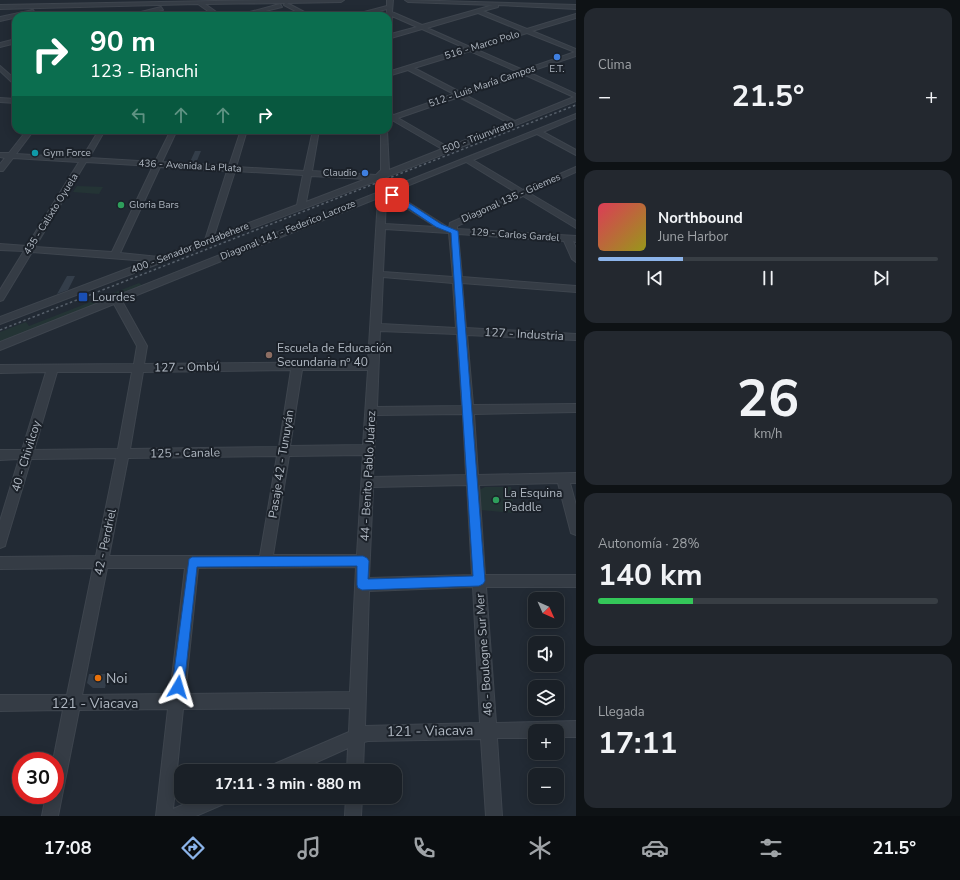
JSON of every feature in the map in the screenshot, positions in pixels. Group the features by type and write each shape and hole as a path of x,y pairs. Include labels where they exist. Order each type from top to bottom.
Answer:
{"street":[{"path":"45,0 52,6"},
{"path":"72,6 88,0"},
{"path":"108,0 123,12"},
{"path":"146,12 163,8 175,0"},
{"path":"254,12 300,0"},
{"path":"0,7 341,0"},
{"path":"390,0 390,10"},
{"path":"408,0 576,7"},
{"path":"392,36 515,0"},
{"path":"566,0 576,3"},
{"path":"199,3 213,12"},
{"path":"286,4 301,12"},
{"path":"28,7 33,12"},
{"path":"377,12 390,10 471,49 565,91 576,98"},
{"path":"478,11 576,52"},
{"name":"516 - Marco Polo","path":"392,73 576,16"},
{"path":"0,20 12,17"},
{"path":"0,45 12,42"},
{"name":"512 - Luis María Campos","path":"392,116 460,94 576,52"},
{"path":"409,68 515,122"},
{"path":"2,72 12,71"},
{"path":"2,72 12,81"},
{"path":"565,91 576,87"},
{"name":"500 - Triunvirato","path":"382,179 447,149 576,98"},
{"path":"0,100 12,101"},
{"name":"Diagonal 141 - Federico Lacroze","path":"0,346 384,191 576,116"},
{"path":"392,118 447,149"},
{"path":"536,132 576,153"},
{"path":"0,169 28,134"},
{"name":"435 - Calixto Oyuela","path":"0,298 28,249 100,134"},
{"path":"115,255 172,134"},
{"path":"209,240 243,134"},
{"path":"301,206 315,134"},
{"name":"44 - Benito Pablo Juárez","path":"356,764 357,700 363,561 382,199 384,191 382,179 384,170 384,134"},
{"name":"436 - Avenida La Plata","path":"0,155 307,173 382,179"},
{"path":"466,159 576,225"},
{"name":"Diagonal 135 - Güemes","path":"451,231 456,222 576,169"},
{"name":"400 - Senador Bordabehere","path":"0,321 209,240 301,206 382,179"},
{"path":"384,191 451,231"},
{"name":"129 - Carlos Gardel","path":"381,226 572,239"},
{"name":"46 - Boulogne Sur Mer","path":"451,231 458,279 468,410 494,816"},
{"path":"572,239 575,256"},
{"path":"0,247 115,255 159,260"},
{"path":"378,274 576,289"},
{"name":"42 - Perdriel","path":"62,752 139,369 142,343 116,299"},
{"name":"127 - Industria","path":"375,327 576,337"},
{"name":"Pasaje 42 - Tunuyán","path":"266,561 297,366"},
{"name":"127 - Ombú","path":"0,369 52,370 374,366"},
{"name":"40 - Chivilcoy","path":"0,542 52,370"},
{"path":"372,410 576,408"},
{"name":"125 - Canale","path":"0,455 369,450"},
{"path":"562,478 576,530"},
{"path":"368,482 576,478"},
{"path":"0,562 101,563 363,561"},
{"path":"164,816 192,562"},
{"path":"362,585 479,581 576,581"},
{"name":"121 - Viacava","path":"0,704 357,700"},
{"name":"121 - Viacava","path":"294,764 357,736 368,733 576,729"},
{"path":"50,816 52,804"},
{"path":"178,816 205,804"},
{"path":"353,816 354,804"}],"shaded area":[{"path":"77,186 103,187 99,194 73,192"},
{"path":"139,283 143,286 0,343 0,332 26,322 29,326"},
{"name":"La Esquina Paddle","path":"485,487 511,487 514,513 481,510 479,490"}],"building":[{"path":"195,151 201,151 196,163 190,162"},
{"path":"67,276 75,276 68,290 57,294"},
{"name":"Noi","path":"89,674 108,674 105,688 93,688 87,683"}],"railway":[{"path":"0,330 576,105"}],"place":[{"name":"E.T.","path":"557,57"},
{"name":"Gym Force","path":"35,153"},
{"name":"Claudio","path":"365,173"},
{"name":"Gloria Bars","path":"121,205"},
{"name":"Lourdes","path":"83,297"},
{"name":"Escuela de Educación Secundaria nº 40","path":"269,355"},
{"name":"La Esquina Paddle","path":"496,500"},
{"name":"Noi","path":"98,678"}],"route":[{"path":"178,687 192,562 363,561 362,585 479,581 455,231 439,226 392,195"}]}
